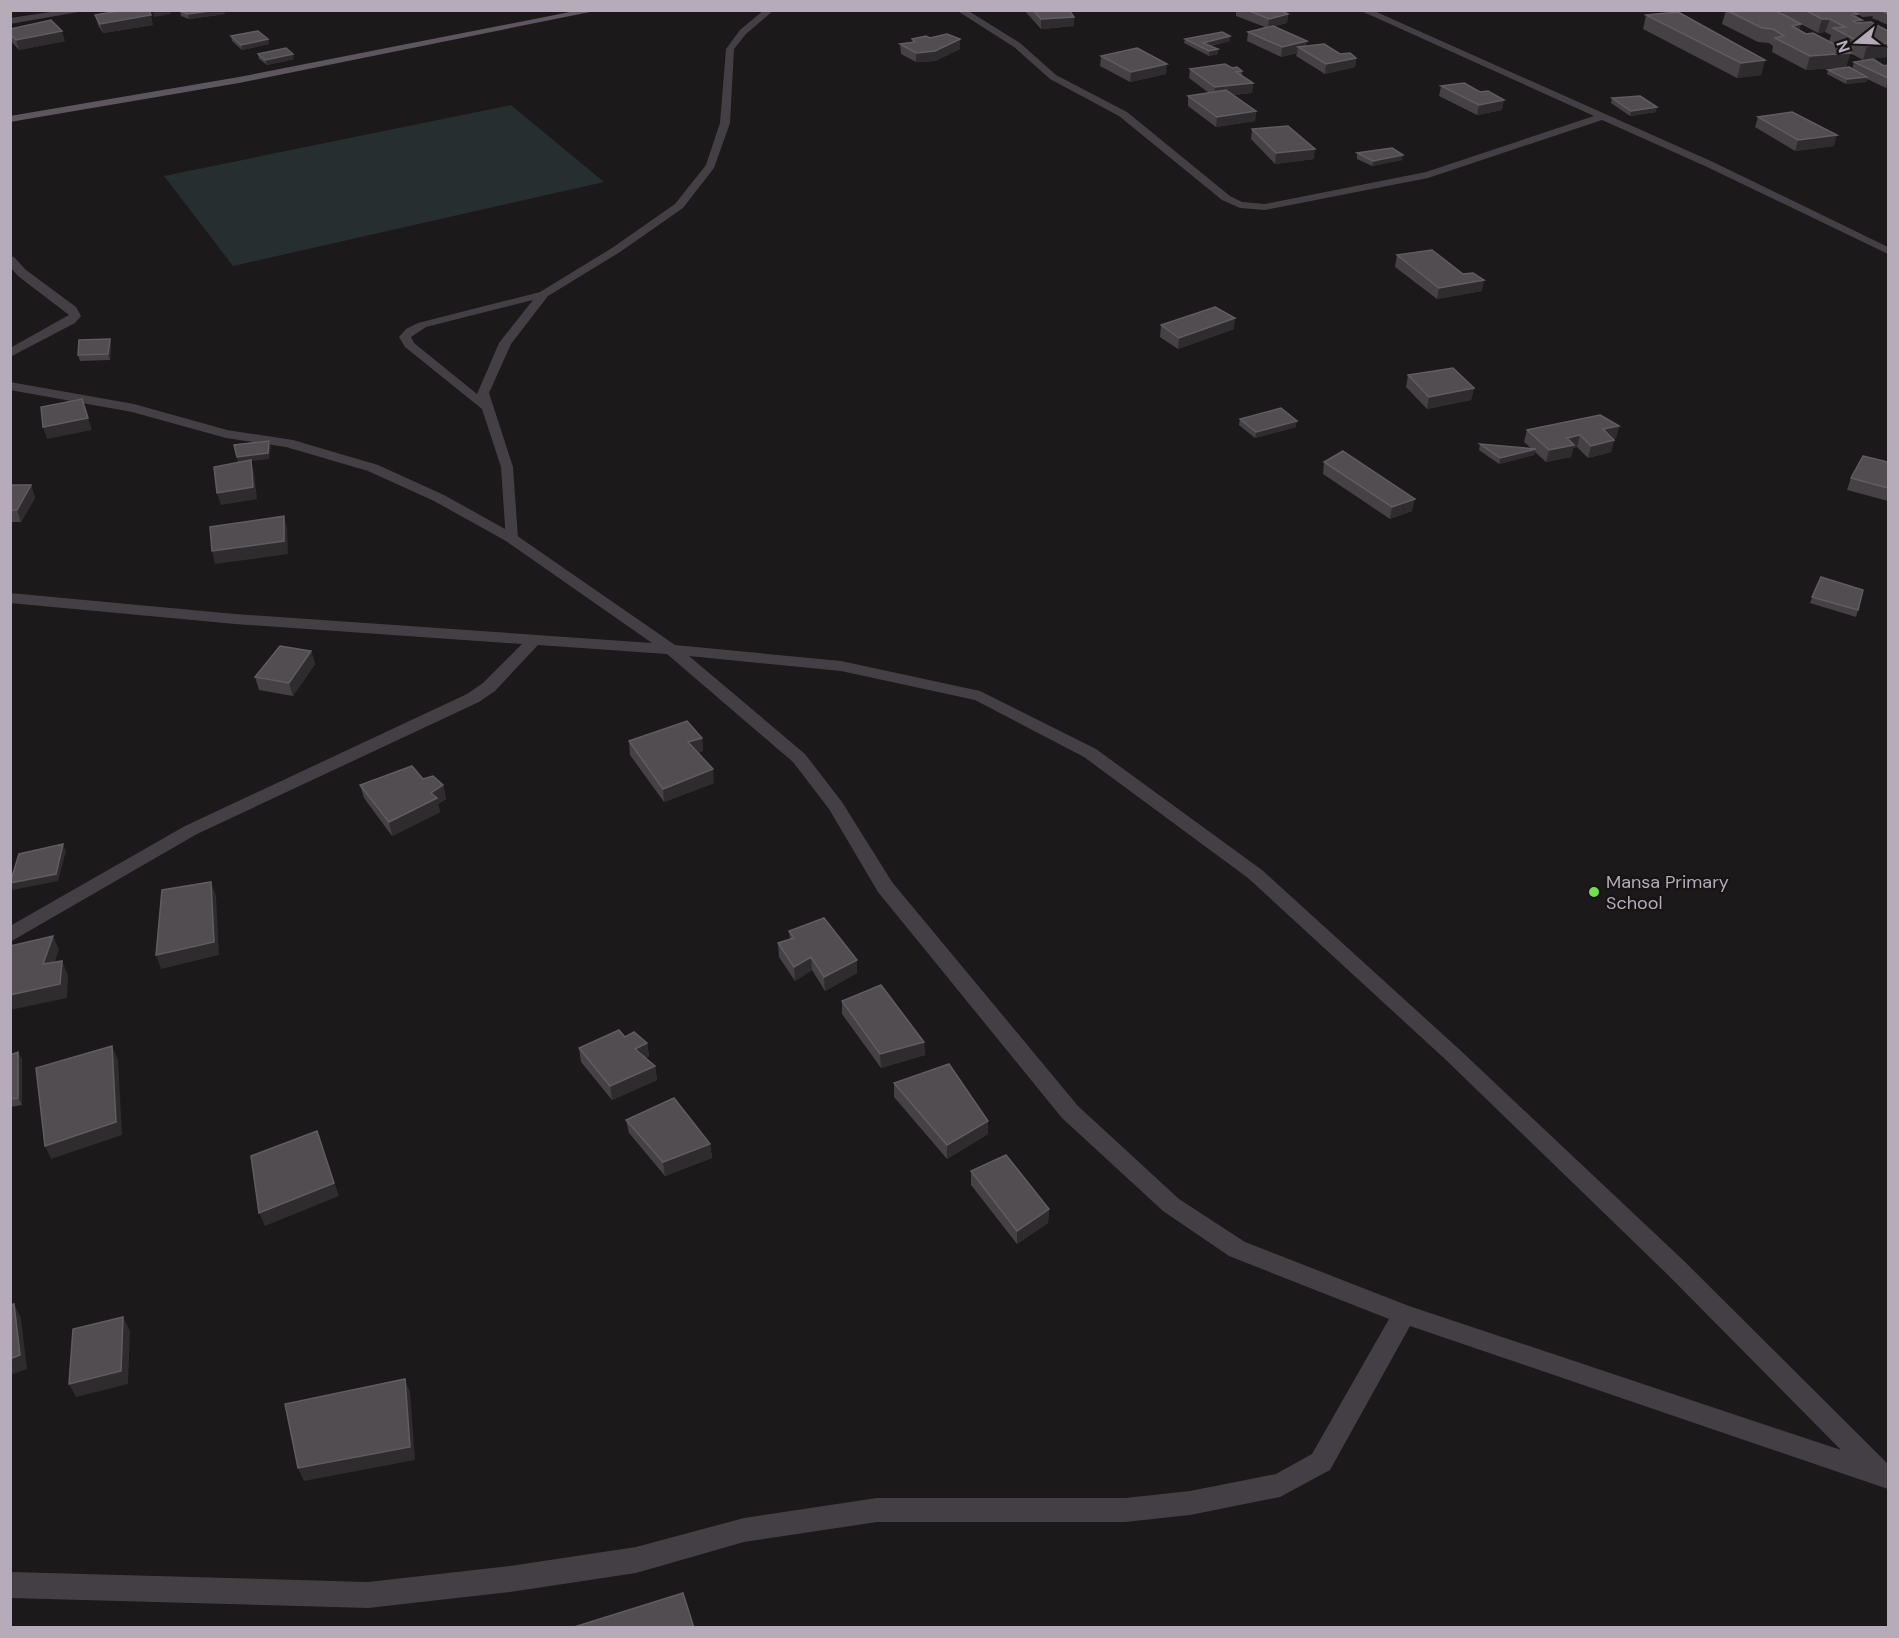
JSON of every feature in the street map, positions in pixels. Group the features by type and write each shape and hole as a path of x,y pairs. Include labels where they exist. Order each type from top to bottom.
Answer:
{"main road":[{"path":"10,119 239,80 596,10"}],"street":[{"path":"10,21 86,10"},
{"path":"960,10 1017,45 1053,77 1123,114 1201,179 1226,198 1240,205 1265,207 1428,175 1602,117"},
{"path":"1363,10 1710,164 1888,251"},
{"path":"10,259 22,273 72,310 75,316 10,353"},
{"path":"10,386 134,408 226,434 288,442 373,468 438,498 511,538 672,649 799,758 836,806 885,887 1070,1112 1172,1205 1237,1250 1404,1314 1885,1475"},
{"path":"10,598 235,619 672,649 841,666 980,696 1090,753 1255,874 1436,1039 1675,1267 1885,1475"},
{"path":"10,935 191,830 474,698 489,687 534,640"},
{"path":"10,1585 368,1595 510,1579 636,1560 744,1530 877,1510 1125,1510 1190,1503 1280,1485 1321,1462 1404,1314"}],"lane":[{"path":"485,406 409,345 405,337 410,331 422,325 544,294 616,250 679,206 711,166 725,123 730,49 743,32 770,10"},
{"path":"511,538 507,467 485,406 483,393 505,343 544,294"}],"shaded area":[{"path":"511,105 604,182 233,266 164,176"}],"building":[{"path":"124,10 149,10 151,15 100,24 95,15"},
{"path":"216,10 188,14 180,11"},
{"path":"1033,10 1069,10 1074,17 1041,19"},
{"path":"1247,10 1280,10 1288,14 1269,19"},
{"path":"1726,10 1775,10 1801,24 1792,26 1806,34 1813,33 1851,53 1810,56 1775,38 1784,36 1773,29 1762,28"},
{"path":"1805,10 1850,10 1858,14 1852,15 1862,20 1852,21 1871,22 1888,31 1888,43 1867,46 1833,28 1845,27"},
{"path":"1678,12 1765,60 1741,63 1646,15"},
{"path":"51,20 62,31 16,40 10,34 10,29"},
{"path":"1273,26 1307,41 1282,47 1248,32"},
{"path":"258,31 268,39 241,45 231,36"},
{"path":"1222,32 1230,36 1203,43 1218,49 1209,51 1185,39"},
{"path":"947,34 960,39 935,51 916,53 900,44 915,42 912,39 926,36 930,38"},
{"path":"1324,44 1340,54 1350,53 1356,58 1326,64 1298,47"},
{"path":"286,48 293,54 265,60 258,54"},
{"path":"1137,48 1167,64 1131,72 1101,56"},
{"path":"1873,59 1884,66 1888,65 1888,78 1854,62"},
{"path":"1225,64 1232,68 1237,67 1242,71 1236,72 1253,83 1215,87 1190,69"},
{"path":"1849,67 1867,77 1847,79 1828,70"},
{"path":"1464,83 1480,92 1488,91 1504,100 1479,105 1441,86"},
{"path":"1226,90 1256,111 1217,117 1188,96"},
{"path":"1640,96 1657,107 1631,111 1612,98"},
{"path":"1792,112 1837,135 1798,140 1758,117"},
{"path":"1288,126 1315,149 1276,153 1252,129"},
{"path":"1392,148 1403,155 1373,161 1357,153"},
{"path":"1432,250 1463,274 1473,273 1484,280 1439,288 1397,255"},
{"path":"1215,307 1235,318 1179,338 1161,325"},
{"path":"110,339 108,354 78,355 79,340"},
{"path":"1453,368 1474,388 1429,397 1408,375"},
{"path":"82,399 88,418 43,427 41,407"},
{"path":"1281,408 1297,421 1256,432 1240,419"},
{"path":"1600,415 1619,426 1603,429 1614,440 1591,446 1580,435 1567,438 1574,445 1549,450 1527,430"},
{"path":"269,441 268,453 237,457 234,445"},
{"path":"1480,444 1536,449 1500,458"},
{"path":"1343,451 1415,499 1392,507 1324,462"},
{"path":"1863,456 1888,462 1888,488 1851,478"},
{"path":"251,460 253,487 217,493 214,467"},
{"path":"10,485 31,485 17,510 10,510"},
{"path":"284,516 284,541 212,551 210,527"},
{"path":"1821,577 1863,590 1858,610 1812,597"},
{"path":"280,646 311,651 289,683 255,677"},
{"path":"687,721 702,738 688,742 713,769 663,789 629,741"},
{"path":"412,766 423,779 433,776 443,785 431,793 437,798 389,822 360,785"},
{"path":"63,844 56,874 10,883 19,854"},
{"path":"211,882 214,942 156,955 162,890"},
{"path":"824,918 857,960 824,977 811,957 794,967 778,943 794,938 789,931"},
{"path":"53,936 43,964 62,961 60,984 10,995 10,946"},
{"path":"881,985 924,1042 880,1054 842,1001"},
{"path":"619,1030 625,1037 634,1032 647,1043 635,1049 655,1066 610,1086 579,1048"},
{"path":"112,1046 116,1122 45,1146 36,1068"},
{"path":"18,1052 18,1098 10,1099 10,1055"},
{"path":"949,1064 988,1121 947,1145 894,1083"},
{"path":"674,1098 710,1144 663,1162 626,1120"},
{"path":"317,1131 334,1183 259,1213 251,1156"},
{"path":"1006,1155 1049,1209 1017,1231 971,1171"},
{"path":"14,1304 20,1355 10,1359 10,1305"},
{"path":"123,1317 121,1371 69,1384 73,1329"},
{"path":"405,1379 410,1447 298,1468 285,1404"},
{"path":"683,1593 694,1628 571,1628"}],"place":[{"name":"Mansa Primary School","path":"1594,892"}]}
